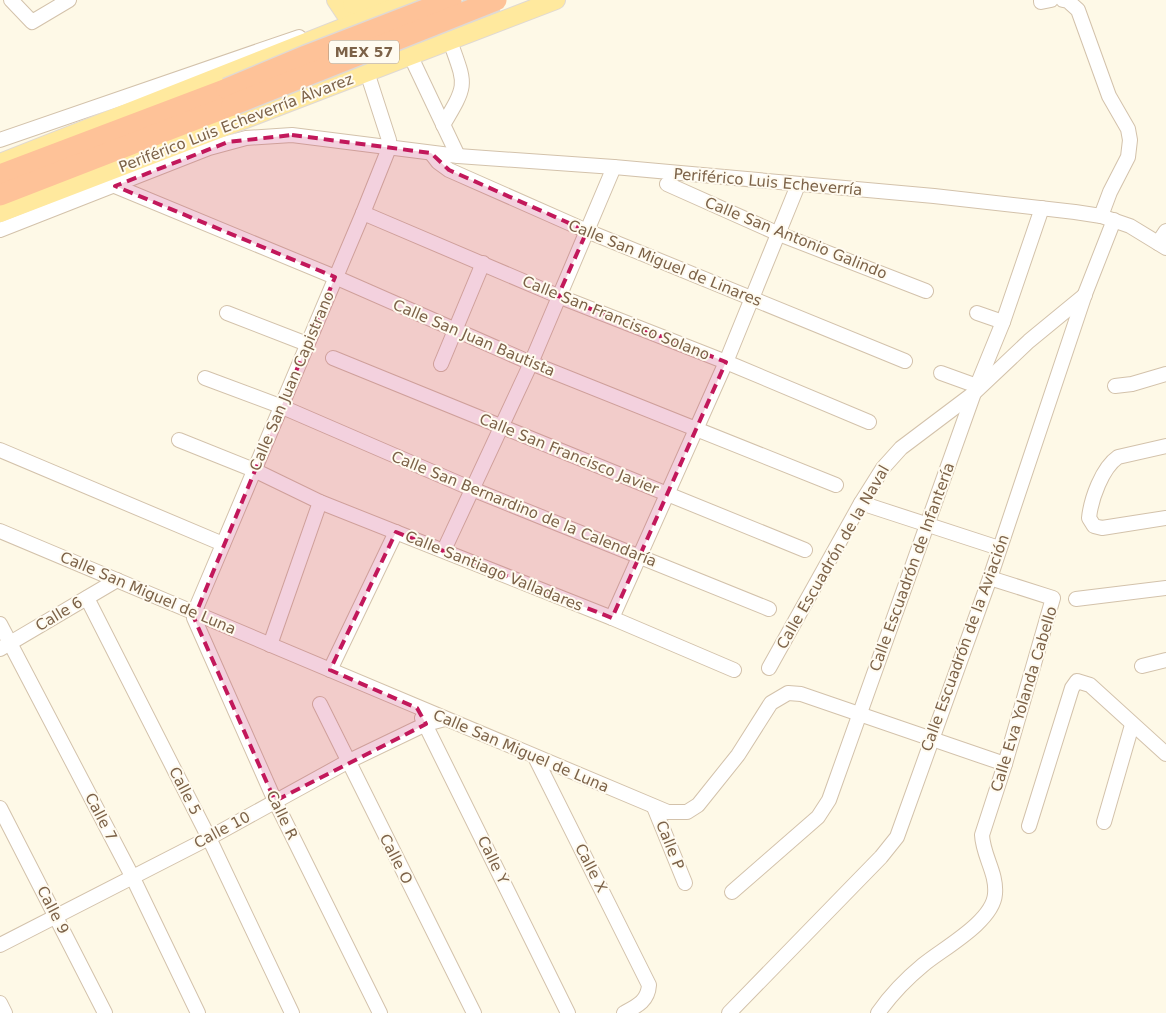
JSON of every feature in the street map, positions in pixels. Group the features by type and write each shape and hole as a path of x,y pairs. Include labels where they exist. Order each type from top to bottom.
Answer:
{"highway":[{"name":"Periférico Luis Echeverría Álvarez","path":"0,196 68,179 306,56 451,0"},
{"name":"Periférico Luis Echeverría Álvarez","path":"0,175 229,97 496,0"}],"main road":[{"name":"Periférico Luis Echeverría Álvarez","path":"0,213 68,179 189,149 324,89 556,0"},
{"path":"367,72 352,24 349,1 368,5 400,2"},
{"path":"0,163 300,45 400,2"},
{"path":"400,2 391,21 392,38 396,46 411,57"},
{"path":"300,45 317,53 323,61 327,80 324,89"}],"street":[{"path":"11,0 32,22 69,0"},
{"path":"1040,0 1041,2 1051,0"},
{"name":"Calle Escuadrón de la Aviación","path":"729,1013 890,847 903,823 930,740 990,578 1086,294 1108,218 1110,192 1128,157 1130,140 1128,129 1109,96 1078,10 1068,1 1063,0"},
{"path":"0,140 302,36 318,31 334,31"},
{"path":"443,125 459,98 463,87 462,74 450,41"},
{"path":"411,57 458,156"},
{"path":"367,72 389,140 389,148"},
{"name":"Periférico Luis Echeverría","path":"189,149 267,135 292,135 458,156 614,168 1042,208 1108,218 1164,240"},
{"name":"Calle San Juan Capistrano","path":"194,613 389,148"},
{"name":"Periférico Luis Echeverría Álvarez","path":"0,230 115,186 189,149"},
{"name":"Calle San Miguel de Linares","path":"431,153 438,162 450,170 587,231 905,361"},
{"path":"444,550 531,363 614,168"},
{"name":"Calle San Antonio Galindo","path":"666,184 779,234 926,291"},
{"path":"612,618 726,362 798,185"},
{"name":"Calle San Juan Bautista","path":"115,186 336,277 531,363 836,485"},
{"name":"Calle Escuadrón de Infantería","path":"732,892 792,841 824,810 976,390 1004,322 1042,208"},
{"name":"Calle San Francisco Solano","path":"363,213 558,296 726,362 869,422"},
{"path":"441,364 483,263"},
{"name":"Calle Escuadrón de la Naval","path":"768,668 861,503 883,468 902,448 976,390 1029,341 1086,294"},
{"path":"227,313 307,344"},
{"path":"977,313 1004,322"},
{"name":"Calle San Francisco Javier","path":"333,358 805,550"},
{"path":"941,373 976,390"},
{"path":"1115,386 1132,384 1166,374"},
{"name":"Calle San Bernardino de la Calendaría","path":"205,378 280,406 472,489 769,609"},
{"name":"Calle Santiago Valladares","path":"180,440 254,470 320,502 612,618 734,670"},
{"path":"1166,446 1118,457 1112,462 1102,478 1089,518 1094,526 1102,528 1166,518"},
{"path":"0,450 224,544"},
{"path":"270,645 320,502"},
{"path":"861,503 999,548"},
{"name":"Calle San Miguel de Luna","path":"0,531 654,807 688,812 698,804 738,756 764,712 779,697 788,693 801,694 930,740 1005,764"},
{"path":"330,670 396,532"},
{"name":"Calle Eva Yolanda Cabello","path":"878,1013 887,1000 922,966 958,940 990,908 994,900 995,885 982,846 982,835 1054,598 990,578"},
{"name":"Calle 6","path":"5,646 117,580"},
{"path":"1076,599 1166,588"},
{"name":"Calle 5","path":"87,598 209,838 292,1013"},
{"name":"Calle R","path":"194,613 195,625 275,801 380,1013"},
{"name":"Calle 7","path":"0,624 5,646 132,876 198,1013"},
{"path":"1142,666 1166,660"},
{"path":"1029,826 1072,688 1077,682 1090,685 1166,754"},
{"name":"Calle O","path":"320,704 347,762 474,1013"},
{"name":"Calle Y","path":"418,708 568,1013"},
{"name":"Calle 10","path":"0,945 209,838 347,762 426,724 445,720"},
{"path":"1104,822 1132,725"},
{"name":"Calle X","path":"535,757 649,985 647,996 624,1013"},
{"name":"Calle P","path":"654,807 685,882"},
{"name":"Calle 9","path":"0,808 105,1013"},
{"path":"0,1003 5,1013"}],"highlighted area":[{"path":"292,135 431,153 449,170 587,231 558,296 726,362 612,618 396,532 330,670 417,708 426,724 275,801 194,618 335,277 115,186 228,142"}]}
